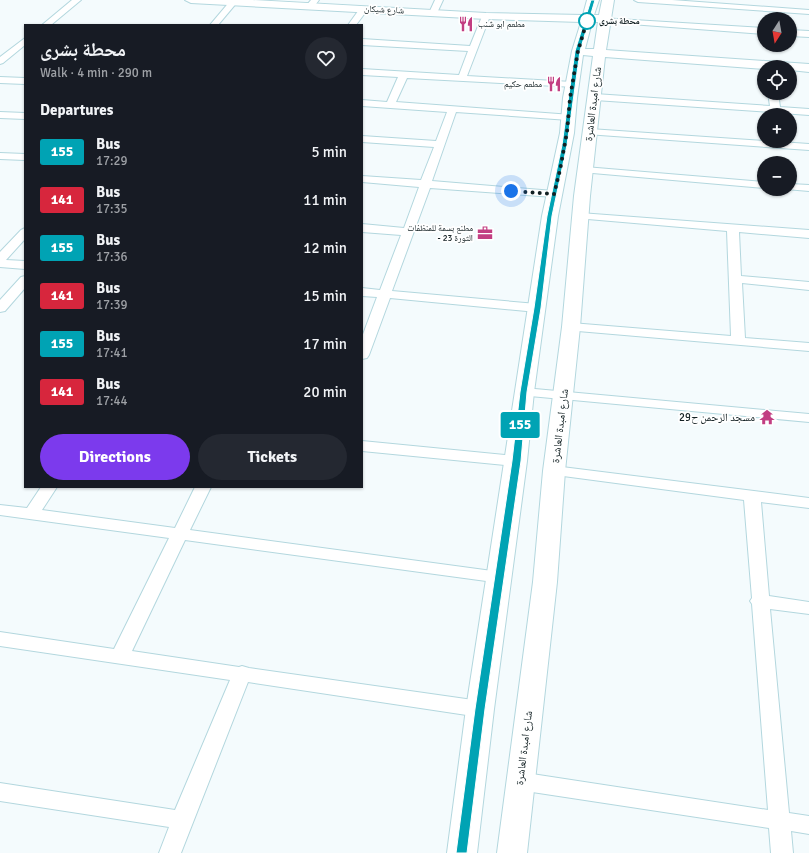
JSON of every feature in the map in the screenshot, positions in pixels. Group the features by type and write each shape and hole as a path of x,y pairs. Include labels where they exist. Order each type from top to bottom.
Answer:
{"main road":[{"name":"شارع شيكان","path":"191,0 313,3 364,9 529,18 597,14"},
{"name":"شارع امبدة العاشرة","path":"462,853 480,709 500,577 524,392 555,188 569,117 572,85 578,51 597,14"},
{"name":"شارع امبدة العاشرة","path":"512,853 545,582 554,471 571,327 584,177 600,52 597,14"},
{"path":"578,51 757,65"},
{"path":"797,67 809,68"},
{"path":"555,188 584,177"}],"street":[{"path":"47,24 77,0"},
{"path":"433,13 439,0"},
{"path":"638,0 809,12"},
{"path":"215,24 234,1"},
{"path":"353,24 364,9"},
{"path":"597,14 757,30"},
{"path":"462,78 486,16"},
{"path":"797,33 809,34"},
{"path":"0,61 24,42"},
{"path":"363,42 474,49"},
{"path":"0,50 13,50"},
{"path":"363,72 572,85"},
{"path":"390,105 404,74"},
{"path":"0,80 24,82"},
{"path":"594,97 757,111"},
{"path":"363,103 569,117"},
{"path":"363,352 386,294 452,110"},
{"path":"797,112 809,112"},
{"path":"0,115 24,116"},
{"path":"590,132 757,142"},
{"path":"363,139 439,144"},
{"path":"797,145 809,147"},
{"path":"0,156 24,157"},
{"path":"584,177 757,184"},
{"path":"363,179 425,184 555,188"},
{"path":"797,187 809,188"},
{"path":"580,216 809,234"},
{"path":"363,228 408,232"},
{"path":"733,229 738,341"},
{"path":"0,259 24,233"},
{"path":"0,263 24,265"},
{"path":"735,279 809,286"},
{"path":"0,308 24,281"},
{"path":"363,292 537,308"},
{"path":"571,327 809,347"},
{"path":"524,392 809,418"},
{"path":"363,446 516,461"},
{"path":"554,471 809,503"},
{"path":"31,514 48,488"},
{"path":"120,656 202,488"},
{"path":"752,497 759,601 782,853"},
{"path":"0,510 500,577"},
{"path":"759,601 809,608"},
{"path":"0,640 242,673 480,709"},
{"path":"170,853 242,673"},
{"path":"520,781 809,825"},
{"path":"0,792 182,820"}],"bus line":[{"name":"155","path":"462,853 480,709 500,577 524,392 550,216 565,145 570,98 578,51 593,0"}],"place":[{"name":"محطة بشرى","path":"587,21"},
{"name":"مطعم ابو شنب","path":"466,24"},
{"name":"مطعم حكيم","path":"554,84"},
{"name":"مطنع بسمة للمنظفات - الثورة 23","path":"485,233"},
{"name":"مسجد الرحمن ح29","path":"767,417"}],"route":[{"path":"511,191 554,194 567,132 570,98 578,51 587,21"}]}
